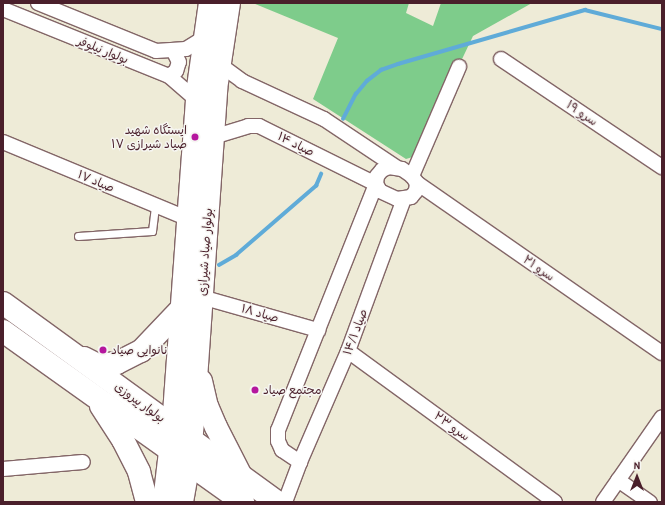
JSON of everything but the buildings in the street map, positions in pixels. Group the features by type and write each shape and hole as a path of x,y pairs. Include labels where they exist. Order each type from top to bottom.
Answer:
{"main road":[{"name":"بولوار صیاد شیرازی","path":"164,502 173,427 198,100 210,3"},
{"name":"بولوار صیاد شیرازی","path":"182,502 191,440 219,64 229,3"},
{"name":"بولوار پیروزی","path":"3,303 277,502"},
{"path":"70,352 98,365 117,363 141,352 182,308"},
{"name":"بولوار پیروزی","path":"3,331 243,502"},
{"path":"196,365 207,406 241,477"},
{"path":"96,398 123,440 139,472 147,502"}],"street":[{"path":"38,3 156,51 186,49 205,37"},
{"name":"بولوار نیلوفر","path":"3,9 169,76 198,100"},
{"path":"169,76 176,71 179,62 173,50"},
{"name":"سرو ۱۹","path":"501,59 662,167"},
{"path":"219,64 242,81 324,119 396,168 407,172 415,179"},
{"path":"376,184 386,195 397,199 411,197 416,191 415,179 459,67"},
{"name":"صیاد ۱۴","path":"213,137 248,126 259,126 376,184"},
{"name":"صیاد ۱۷","path":"3,142 188,219"},
{"path":"300,462 282,450 278,441 278,430 376,184 377,176 382,170 396,168"},
{"name":"سرو ۲۱","path":"415,179 662,353"},
{"name":"صیاد ۱۴/۱","path":"285,502 300,462 348,351 404,199"},
{"name":"صیاد ۱۸","path":"201,297 318,330"},
{"name":"سرو ۲۳","path":"348,351 555,502"},
{"path":"603,502 662,417"},
{"path":"3,469 83,462"},
{"path":"618,480 650,502"}],"lane":[{"path":"78,236 152,230 155,206"}],"green space":[{"path":"253,3 409,3 406,13 433,26 441,3 532,3 473,36 416,156 406,159 313,99 338,38"}],"waterway":[{"path":"343,119 356,94 367,81 381,70 585,10 662,29"},
{"path":"219,265 236,255 316,186 321,174"}],"place":[{"name":"ایستگاه شهید صیاد شیرازی ۱۷","path":"195,137"},
{"name":"نانوایی صیاد","path":"103,350"},
{"name":"مجتمع صیاد","path":"255,390"}]}
